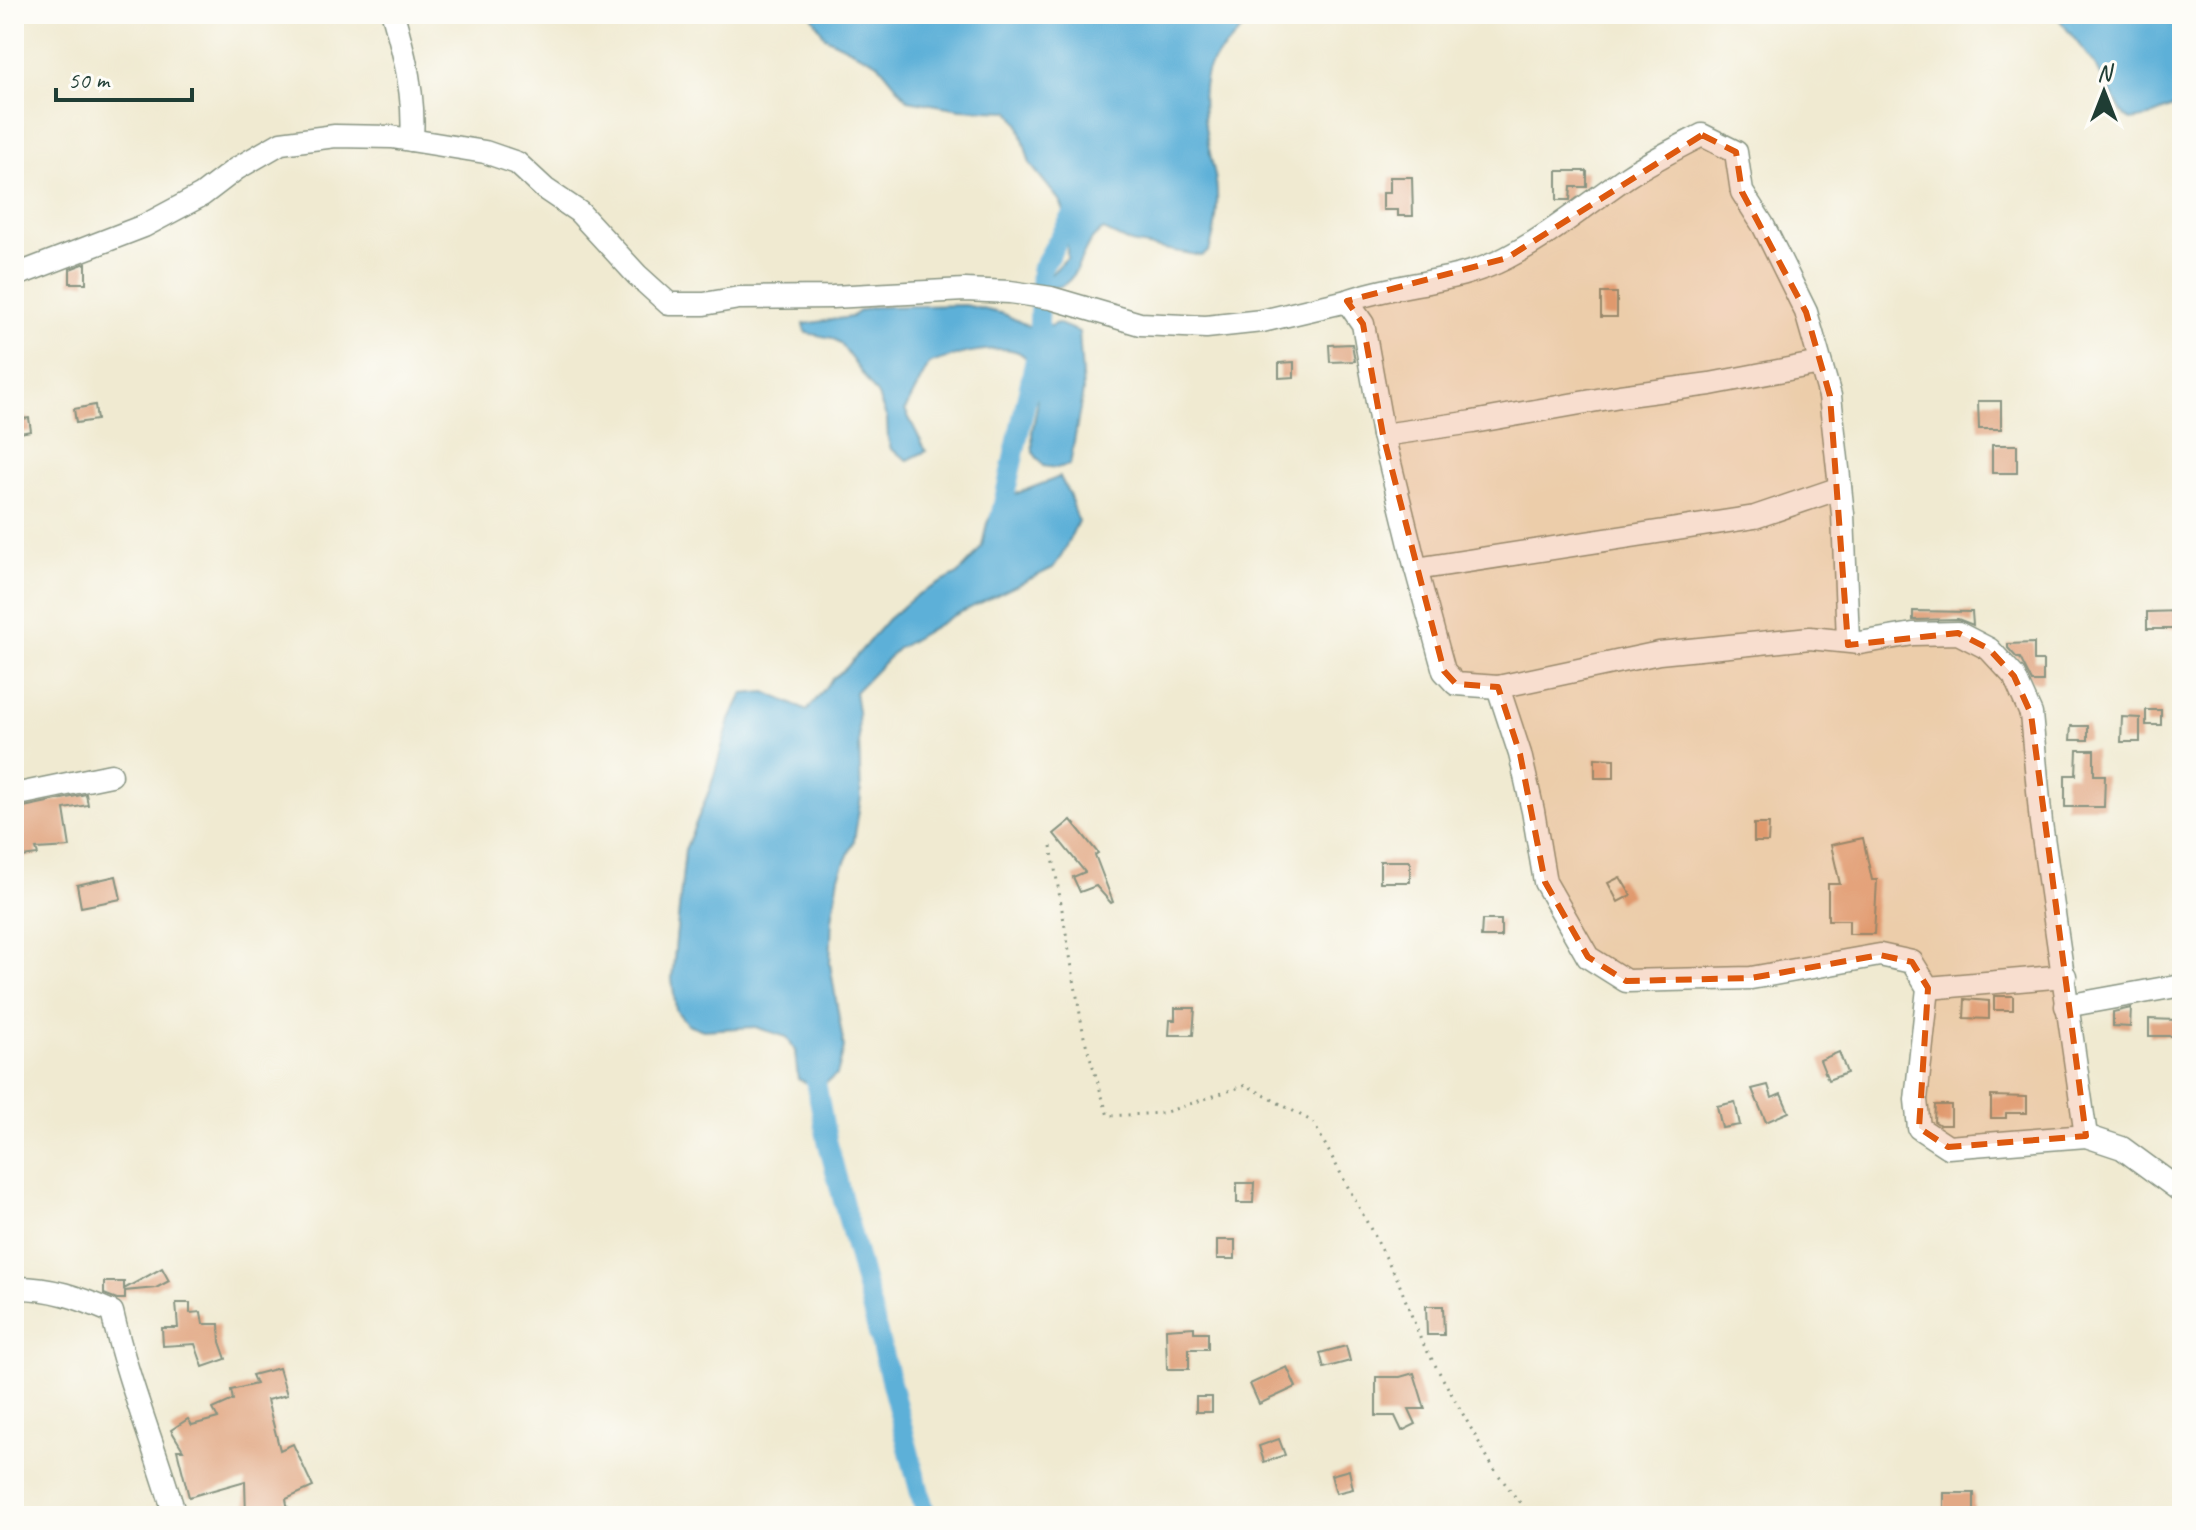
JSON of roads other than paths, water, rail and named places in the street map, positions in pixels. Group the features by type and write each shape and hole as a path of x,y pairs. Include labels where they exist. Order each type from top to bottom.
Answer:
{"street":[{"path":"393,14 411,86 414,116 412,140"},
{"path":"14,276 144,226 202,195 236,169 281,143 335,136 392,137 485,152 517,163 545,189 579,212 637,275 669,304 704,304 739,298 965,290 1051,298 1140,324 1206,327 1262,321 1347,301 1371,292 1426,284 1479,270 1507,258 1578,213 1629,175 1702,135 1736,152 1742,192 1763,225 1806,312 1830,396 1840,488 1848,641"},
{"path":"1347,301 1363,324 1383,435 1416,569 1444,671 1456,684 1498,687 1659,653 1810,638 1860,643 1913,634 1958,633 1989,649 2014,676 2031,714 2041,823 2086,1136"},
{"path":"1383,435 1710,384 1820,363"},
{"path":"1416,569 1755,517 1840,488"},
{"path":"1498,687 1520,754 1545,882 1588,957 1626,981 1751,978 1880,955 1912,962 1928,988 1916,1100 1919,1128 1948,1147 2086,1136 2122,1148 2182,1192"},
{"path":"14,795 111,775"},
{"path":"1928,988 2065,976"},
{"path":"2066,1006 2182,985"},
{"path":"14,1288 68,1294 112,1312 135,1398 154,1444 175,1516"}],"water":[{"path":"811,14 1252,14 1210,66 1204,84 1204,122 1217,201 1209,251 1202,256 1131,243 1104,230 1089,244 1068,282 1049,287 1046,279 1067,258 1067,219 1060,201 1030,164 1019,125 1010,111 960,109 908,100 878,63 825,37"},
{"path":"2055,14 2182,14 2182,103 2149,117 2131,120 2124,115 2095,65"},
{"path":"965,305 1004,314 1038,331 1057,323 1079,332 1083,391 1070,465 1056,468 1043,466 1033,452 1032,433 1037,406 1033,364 1020,353 986,350 929,364 905,410 926,451 908,460 891,449 887,419 878,396 840,343 832,338 806,333 804,324 851,317 873,307"},
{"path":"1060,477 1078,521 1053,568 953,616 897,649 855,692 861,797 854,841 839,876 832,919 830,964 844,1048 837,1075 818,1088 798,1079 795,1051 787,1037 755,1027 703,1030 687,1024 676,1010 672,979 685,850 711,786 730,720 743,694 766,692 807,711 888,619 917,595 958,574 973,558 982,546 987,523 996,507 1010,496"}],"waterway":[{"path":"998,527 1038,346 1041,270 1080,202"},
{"path":"812,1062 827,1140 926,1516"}]}
